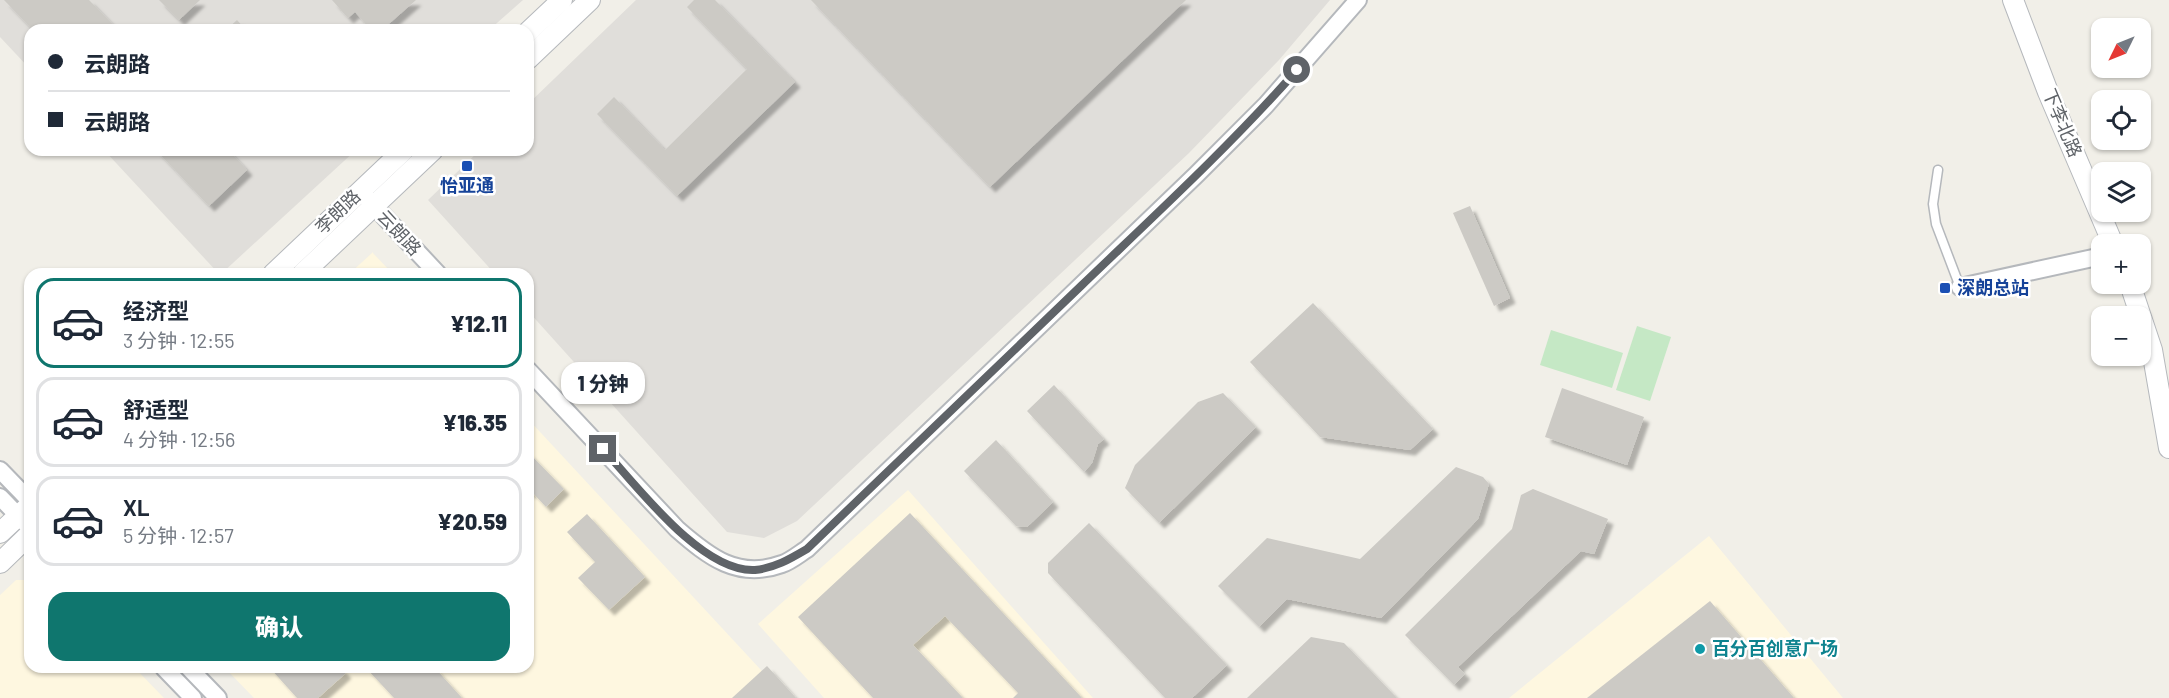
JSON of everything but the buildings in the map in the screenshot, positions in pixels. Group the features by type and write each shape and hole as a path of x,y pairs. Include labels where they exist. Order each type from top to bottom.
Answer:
{"street":[{"path":"534,26 562,0"},
{"path":"534,53 590,0"},
{"path":"534,376 677,529 701,550 728,566 755,570 783,564 807,549 1188,183 1266,105 1358,0"},
{"name":"下李北路","path":"2013,0 2048,92 2110,234"},
{"name":"李朗路","path":"279,268 398,156"},
{"name":"李朗路","path":"308,268 427,156"},
{"name":"云朗路","path":"360,191 432,268"},
{"path":"1960,287 2091,258"},
{"path":"2133,294 2152,350 2169,448"},
{"path":"0,470 24,507"},
{"path":"0,496 24,510"},
{"path":"0,533 24,514"},
{"path":"0,562 24,540"},
{"path":"169,673 193,698"},
{"path":"194,673 218,698"}],"lane":[{"path":"1938,170 1933,204 1936,224 1960,287"}],"shaded area":[{"path":"0,0 523,0 496,24 24,24 24,63 0,37"},
{"path":"636,0 1330,0 1279,60 1189,153 797,521 764,538 727,532 534,318 534,268 490,268 428,200 474,156 534,156 534,98"},
{"path":"110,156 349,156 228,268 213,268"},
{"path":"372,253 387,268 356,268"},
{"path":"534,425 787,698 254,698 230,673 534,673"},
{"path":"908,490 1093,698 824,698 758,624"},
{"name":"百分百创意广场","path":"1709,536 1843,698 1509,698"},
{"path":"16,580 24,580 24,673 140,673 164,698 0,698 0,595"}],"green space":[{"path":"1637,326 1671,337 1650,401 1616,390"},
{"path":"1551,330 1623,353 1612,388 1540,365"}],"place":[{"name":"怡亚通","path":"467,166"},
{"name":"深朗总站","path":"1945,288"},
{"name":"百分百创意广场","path":"1700,649"}],"route":[{"path":"603,449 677,529 701,550 728,566 755,570 783,564 807,549 1027,338 1210,161 1297,70"}]}
